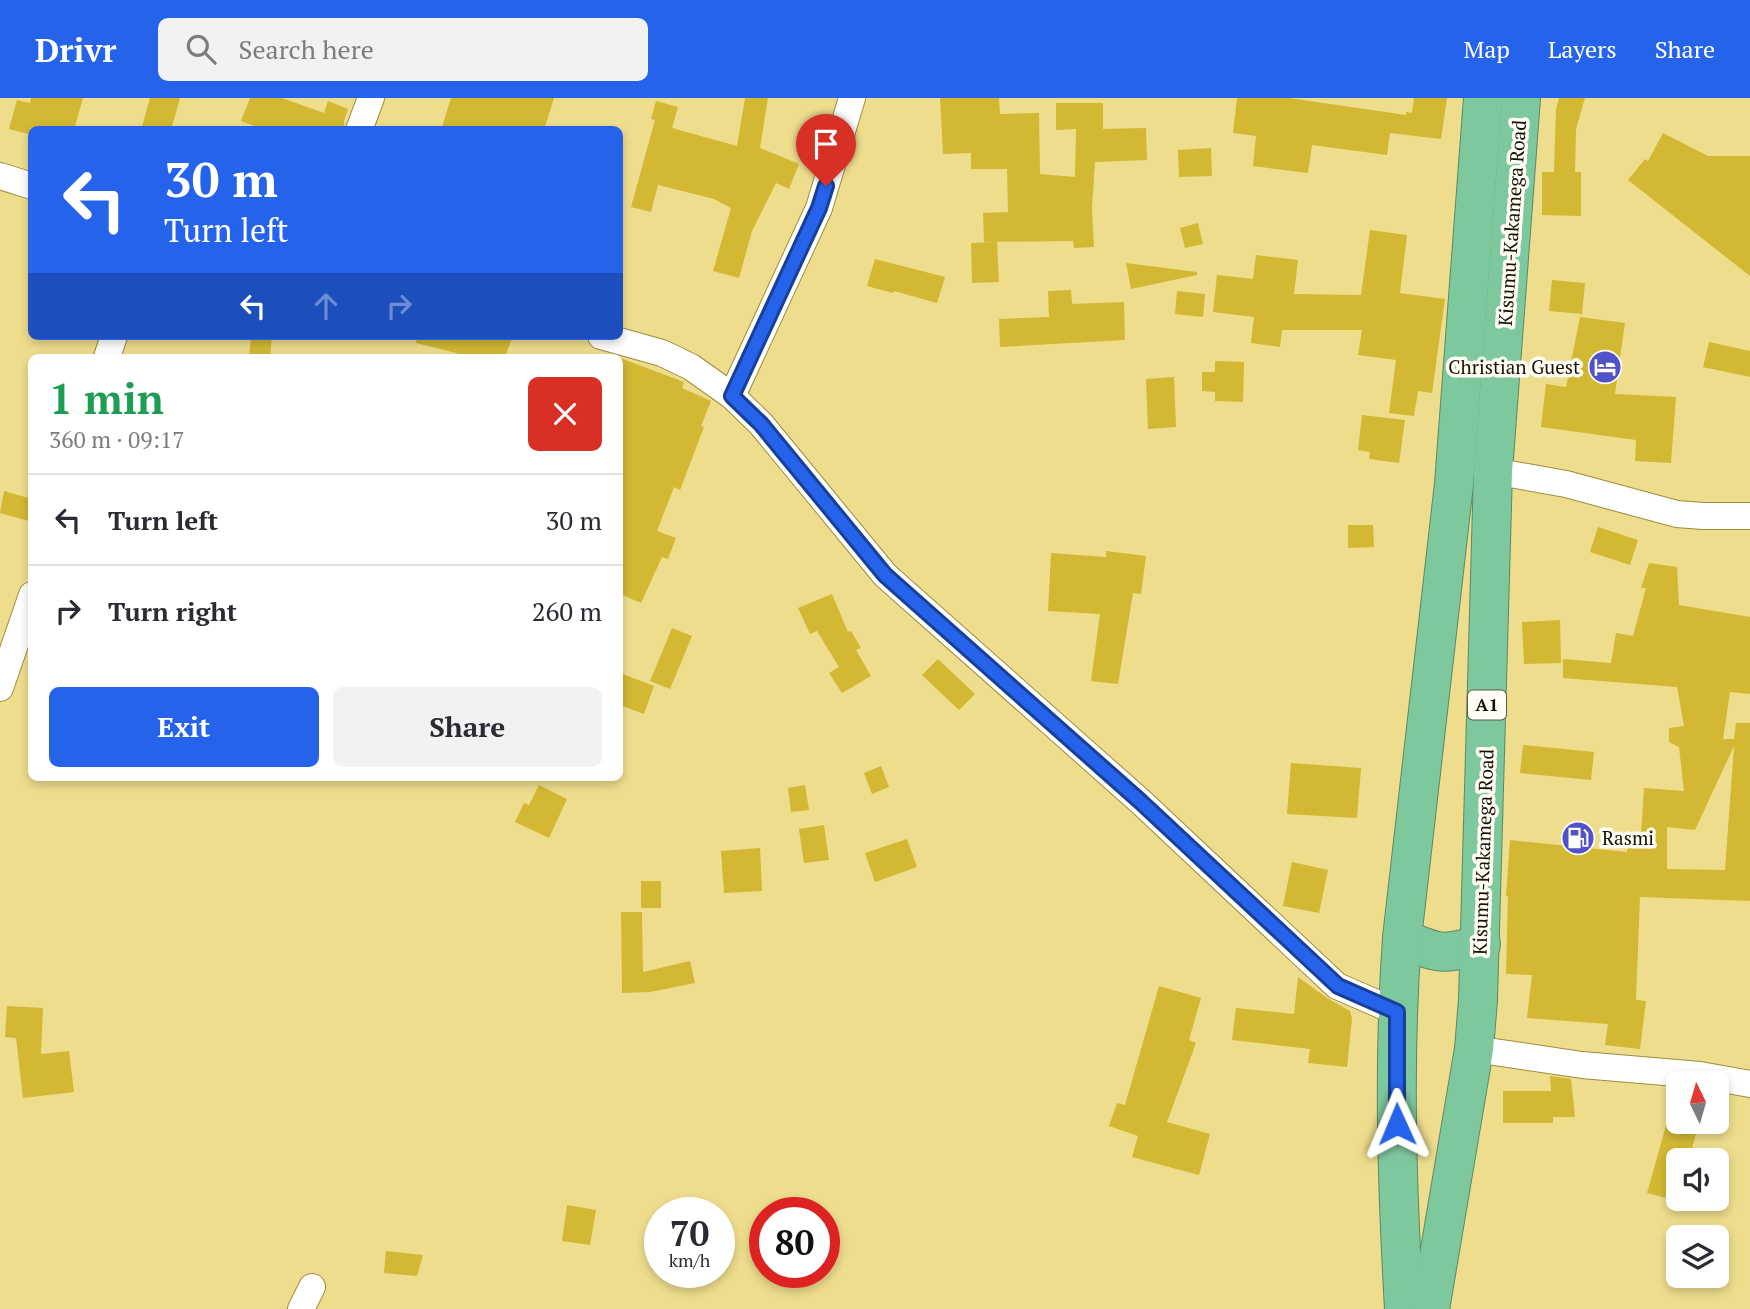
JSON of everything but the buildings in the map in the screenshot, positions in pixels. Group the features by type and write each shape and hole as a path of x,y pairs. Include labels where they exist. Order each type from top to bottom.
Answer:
{"highway":[{"name":"Kisumu-Kakamega Road","path":"1404,1309 1399,1215 1397,1012 1402,938 1454,484 1483,98"},
{"name":"Kisumu-Kakamega Road","path":"1430,1309 1474,1049 1481,944 1493,471 1521,98"},
{"path":"1402,938 1441,953 1453,953 1481,944"}],"street":[{"path":"360,126 371,98"},
{"path":"732,396 819,208 852,98"},
{"path":"0,176 28,185"},
{"path":"615,340 662,353 691,367 732,396 761,424 885,575 1141,802 1338,986 1397,1012"},
{"path":"1493,471 1566,484 1677,514 1750,516"},
{"path":"0,688 28,607"},
{"path":"1474,1049 1582,1065 1700,1075 1750,1084"}],"place":[{"name":"Christian Guest","path":"1605,367"},
{"name":"Rasmi","path":"1578,838"}],"route":[{"path":"826,186 819,208 732,396 761,424 885,575 1141,802 1338,986 1397,1012 1397,1124"}]}
